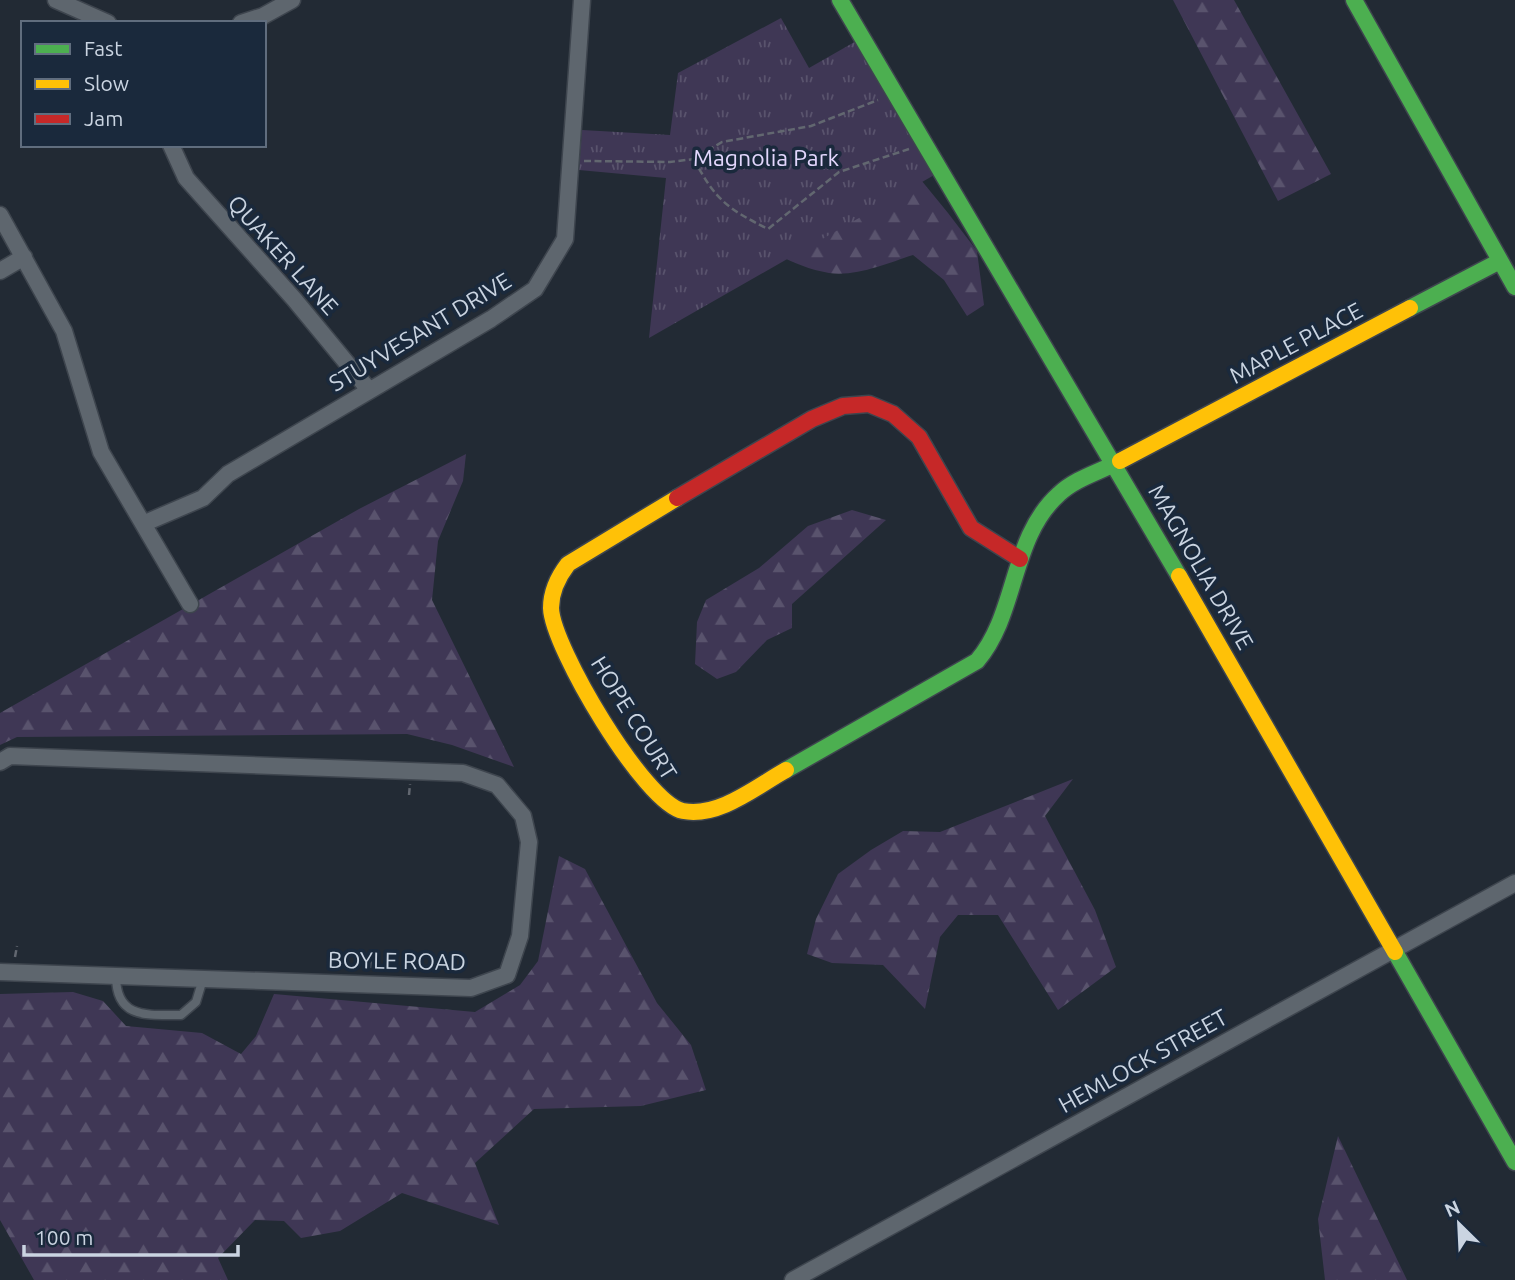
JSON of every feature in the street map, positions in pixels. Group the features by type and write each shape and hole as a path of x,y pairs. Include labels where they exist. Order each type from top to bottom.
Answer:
{"street":[{"path":"56,0 103,21"},
{"path":"247,21 263,16 292,0"},
{"name":"STUYVESANT DRIVE","path":"145,523 203,498 229,474 491,319 535,289 565,239 582,0"},
{"name":"MAGNOLIA DRIVE","path":"840,0 1317,813 1392,950 1515,1162"},
{"path":"1354,0 1515,287"},
{"name":"QUAKER LANE","path":"172,147 176,160 195,188 294,299 369,390"},
{"path":"0,215 64,331 101,452 190,604"},
{"path":"0,271 24,257"},
{"name":"MAPLE PLACE","path":"1114,464 1500,261"},
{"name":"HOPE COURT","path":"1020,559 971,528 919,437 908,425 894,414 864,402 840,405 812,419 609,536 563,568 554,591 551,612 554,626 603,720 653,794 680,811 693,813 720,807 977,661 994,639 1020,559 1027,534 1053,501 1073,482 1114,464"},
{"name":"BOYLE ROAD","path":"0,762 10,756 463,773 497,785 523,816 529,842 521,922 507,975 471,988 0,972"},
{"name":"HEMLOCK STREET","path":"793,1280 1515,883"}],"lane":[{"path":"116,976 116,995 125,1006 143,1015 181,1015 197,1002 203,979"}],"path":[{"path":"570,161 670,162 694,159 722,142 811,126 896,95"},
{"path":"694,159 709,190 736,212 768,229 839,172 925,144"}],"green space":[{"path":"1173,0 1234,0 1331,174 1278,201"},
{"name":"Magnolia Park","path":"781,18 809,68 858,40 936,174 649,338 666,178 579,170 582,130 670,135 678,73"},
{"path":"783,52 908,164 948,213 977,251 984,305 967,316 944,280 913,255 872,268 839,274 806,267 784,258 744,233 670,173 677,144"},
{"path":"466,454 463,481 438,541 432,600 514,767 452,745 407,734 17,737 0,745 0,713 359,509"},
{"path":"852,510 886,520 792,604 792,628 767,640 736,672 717,679 695,664 697,622 706,600 759,568 808,526"},
{"path":"1073,779 1045,816 1095,910 1116,967 1058,1010 998,915 958,915 940,937 925,1009 883,965 832,963 807,954 816,919 838,874 871,850 903,831 940,832"},
{"path":"559,856 585,869 657,1003 691,1045 706,1090 641,1106 534,1109 475,1163 499,1225 402,1193 340,1231 301,1238 284,1221 255,1220 218,1258 228,1280 34,1280 0,1220 0,994 73,992 103,1001 126,1026 202,1033 241,1054 256,1036 274,994 475,1012 520,985 538,961"},
{"path":"1338,1136 1407,1280 1325,1280 1318,1219"}],"traffic: fast":[{"path":"840,0 1179,576"},
{"path":"1354,0 1515,287"},
{"path":"1410,308 1500,261"},
{"path":"786,770 977,661 1000,621 1022,554 1043,512 1059,494 1073,484 1120,461"},
{"path":"1395,952 1515,1162"}],"traffic: slow":[{"path":"1120,461 1410,308"},
{"path":"677,498 568,564 558,579 552,596 551,608 555,628 583,688 603,722 646,782 666,802 683,811 710,810 737,799 786,770"},
{"path":"1179,576 1395,952"}],"traffic: jam":[{"path":"677,498 812,419 843,406 869,404 893,414 919,437 971,528 1020,559"}]}
